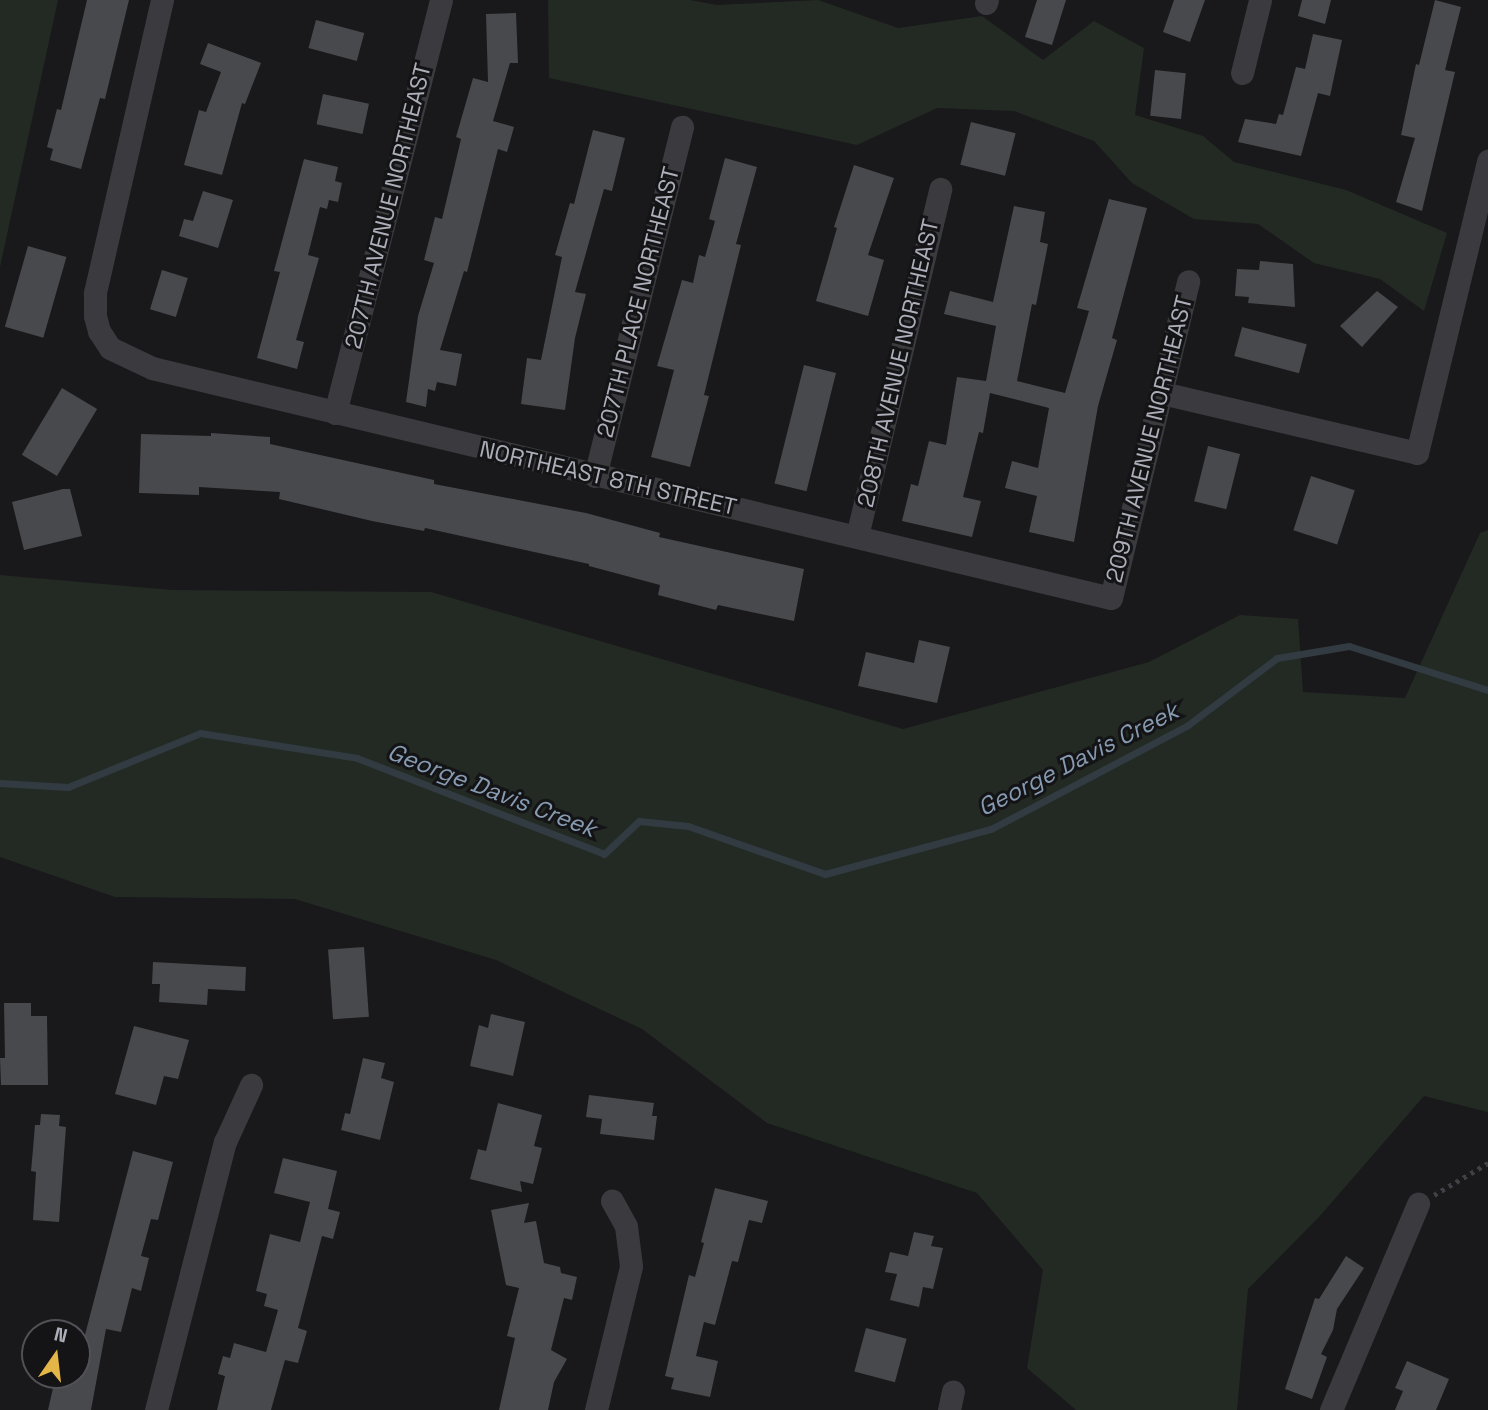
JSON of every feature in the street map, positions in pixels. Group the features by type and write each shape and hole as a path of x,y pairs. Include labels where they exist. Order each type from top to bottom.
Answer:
{"street":[{"name":"NORTHEAST 8TH STREET","path":"162,0 95,293 95,316 99,331 110,348 152,368 595,476 1111,597"},
{"name":"207TH AVENUE NORTHEAST","path":"335,413 441,0"},
{"path":"1242,73 1260,0"},
{"name":"207TH PLACE NORTHEAST","path":"595,476 682,127"},
{"path":"1162,393 1417,453 1488,161"},
{"name":"208TH AVENUE NORTHEAST","path":"856,536 940,189"},
{"name":"209TH AVENUE NORTHEAST","path":"1111,597 1188,281"},
{"path":"156,1410 225,1142 251,1085"},
{"path":"596,1410 631,1266 626,1226 612,1201"},
{"path":"1331,1410 1418,1204"}],"path":[{"path":"1418,1204 1488,1163"}],"shaded area":[{"path":"0,0 58,0 0,267"},
{"path":"548,0 690,0 717,5 818,0 898,28 982,16 1043,60 1094,21 1144,48 1135,115 1203,136 1234,162 1346,190 1447,233 1424,311 1380,279 1314,263 1258,224 1194,219 1132,183 1094,141 1014,111 937,108 857,145 549,78"},
{"path":"1488,530 1488,1112 1424,1096 1319,1217 1248,1289 1237,1410 1076,1410 1027,1368 1043,1270 977,1193 767,1123 642,1029 496,960 295,899 115,897 0,857 0,575 172,590 431,592 903,729 1149,662 1240,615 1298,619 1303,692 1405,698 1480,533"}],"building":[{"path":"87,0 129,0 105,99 100,98 81,169 50,160 53,149 47,147 57,109 61,110"},
{"path":"1037,0 1066,0 1052,45 1025,37"},
{"path":"1174,0 1205,0 1190,42 1163,32"},
{"path":"1302,0 1331,0 1325,24 1298,16"},
{"path":"1435,0 1461,7 1445,70 1455,72 1422,211 1396,202 1415,138 1401,135 1416,64 1419,65"},
{"path":"516,13 518,63 510,63 493,121 514,127 507,152 498,149 467,272 464,271 440,350 462,354 456,386 437,382 435,391 428,389 426,407 406,402 418,316 434,263 424,260 435,217 442,219 461,139 456,137 473,78 488,82 486,14"},
{"path":"316,20 364,33 357,61 308,48"},
{"path":"1313,34 1342,40 1330,96 1318,93 1301,156 1238,142 1245,119 1276,124 1279,114 1283,115 1296,67 1305,69"},
{"path":"208,43 261,63 245,104 242,103 222,175 184,165 199,110 206,112 221,72 200,64"},
{"path":"1155,70 1186,73 1181,119 1150,116"},
{"path":"323,94 369,104 363,134 317,124"},
{"path":"971,122 1016,133 1005,176 960,165"},
{"path":"593,130 625,138 612,191 604,189 575,292 586,294 575,338 565,410 521,404 527,358 541,360 562,257 555,255 570,203 574,204"},
{"path":"725,158 757,167 736,244 741,245 704,395 709,396 690,467 651,457 674,370 657,366 682,280 693,283 699,255 705,257 715,221 709,219"},
{"path":"304,159 338,167 335,181 342,183 338,202 329,200 327,209 320,207 308,255 319,258 296,340 304,342 297,369 257,358 280,272 274,271"},
{"path":"854,165 894,178 868,255 884,260 868,316 816,301 837,228 834,227"},
{"path":"203,191 233,200 218,248 179,236 184,219 193,221"},
{"path":"1109,199 1147,208 1112,338 1117,340 1098,406 1074,542 1029,532 1037,496 1005,488 1012,461 1038,468 1049,408 990,393 983,433 979,432 963,497 981,501 972,537 902,521 911,484 918,486 929,441 946,445 957,377 986,381 996,326 944,314 950,291 993,302 1014,206 1045,212 1040,242 1048,244 1036,305 1032,304 1017,381 1065,393 1089,311 1077,308"},
{"path":"28,246 66,257 43,338 5,327"},
{"path":"1260,261 1293,264 1295,307 1248,303 1249,297 1235,296 1237,269 1259,270"},
{"path":"162,270 188,278 176,317 150,309"},
{"path":"1377,291 1398,307 1362,347 1340,326"},
{"path":"1242,327 1307,344 1299,373 1234,356"},
{"path":"804,365 836,373 807,491 774,483"},
{"path":"62,388 97,409 57,476 22,455"},
{"path":"211,433 270,437 270,444 434,480 434,484 586,513 660,533 659,537 804,569 794,621 718,605 716,610 658,595 660,585 589,564 425,528 424,531 372,521 279,499 280,492 199,487 199,495 139,493 141,434 211,436"},
{"path":"1208,446 1240,454 1226,509 1194,501"},
{"path":"1311,476 1355,490 1337,544 1293,530"},
{"path":"70,489 82,536 24,550 12,502"},
{"path":"919,640 950,647 937,703 858,686 866,652 914,663"},
{"path":"364,947 369,1017 333,1019 328,950"},
{"path":"153,962 246,967 245,991 208,989 207,1005 159,1002 160,984 152,984"},
{"path":"4,1003 31,1003 31,1016 47,1016 48,1085 1,1085 0,1058 5,1058"},
{"path":"491,1014 525,1022 513,1076 470,1066 479,1025 488,1028"},
{"path":"134,1026 189,1040 178,1079 164,1076 156,1105 115,1094"},
{"path":"363,1058 385,1063 381,1078 394,1082 380,1140 341,1130 345,1113 350,1114"},
{"path":"589,1095 654,1103 652,1116 657,1116 654,1140 600,1134 602,1119 586,1117"},
{"path":"498,1103 542,1115 534,1146 542,1148 533,1184 520,1181 522,1192 470,1179 478,1149 486,1151"},
{"path":"41,1114 60,1115 59,1126 66,1127 59,1222 33,1220 36,1172 31,1171 35,1125 40,1125"},
{"path":"133,1151 173,1162 158,1220 151,1219 141,1256 149,1258 141,1291 132,1288 121,1332 106,1329 91,1410 48,1410 53,1389 91,1389 89,1319"},
{"path":"283,1158 337,1171 328,1209 340,1212 333,1239 322,1236 298,1328 307,1331 298,1363 285,1360 271,1410 217,1410 225,1376 218,1374 223,1356 230,1358 234,1343 266,1352 278,1310 264,1306 267,1294 256,1291 270,1234 300,1242 310,1202 274,1193"},
{"path":"715,1188 768,1201 762,1223 749,1220 738,1262 732,1261 715,1325 704,1322 696,1356 718,1361 710,1397 671,1389 674,1378 665,1376 689,1275 695,1277"},
{"path":"529,1203 524,1223 536,1221 544,1263 560,1267 561,1273 577,1277 572,1300 564,1298 551,1350 567,1359 554,1382 548,1410 499,1410 515,1338 507,1336 519,1288 506,1285 491,1210"},
{"path":"914,1232 934,1236 931,1246 943,1248 933,1289 923,1287 919,1307 890,1300 897,1274 885,1272 890,1252 908,1256"},
{"path":"1346,1256 1364,1268 1337,1309 1333,1330 1321,1354 1327,1357 1312,1399 1285,1389 1315,1298 1319,1299"},
{"path":"866,1328 907,1339 895,1382 854,1371"},
{"path":"1407,1361 1449,1379 1436,1410 1395,1410 1403,1391 1395,1388"}],"waterway":[{"name":"George Davis Creek","path":"0,783 68,787 200,733 357,758 604,854 639,821 688,826 825,874 991,829 1188,725 1277,658 1349,646 1488,690"}]}
